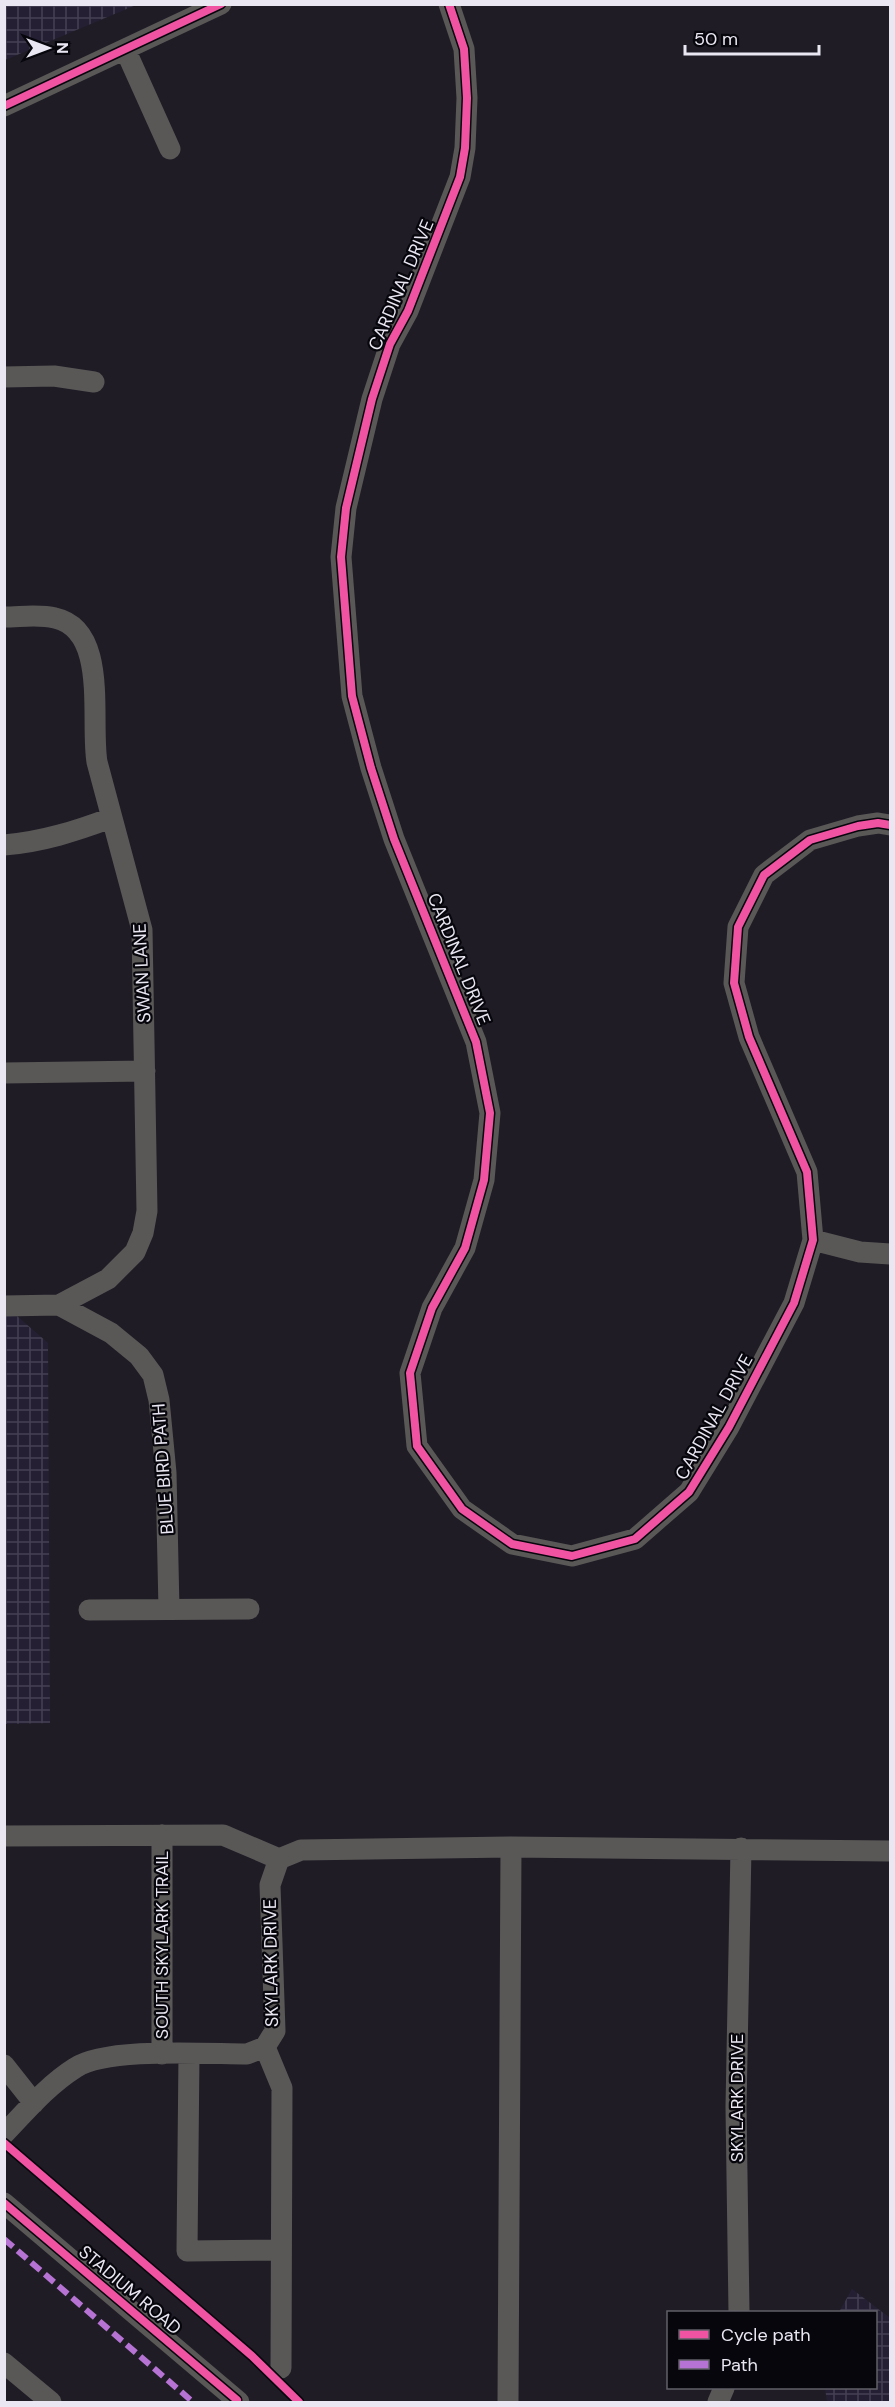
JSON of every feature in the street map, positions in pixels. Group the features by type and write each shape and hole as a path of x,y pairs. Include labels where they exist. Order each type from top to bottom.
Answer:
{"street":[{"path":"4,106 125,49 192,11 221,4"},
{"name":"CARDINAL DRIVE","path":"449,4 464,49 467,98 465,148 460,177 408,311 390,344 372,399 346,508 342,557 352,696 371,768 394,838 476,1042 490,1113 484,1180 465,1248 432,1308 410,1373 417,1446 462,1509 512,1544 572,1556 635,1539 689,1492 717,1446 794,1304 813,1240 807,1172 749,1037 734,983 738,927 764,875 810,840 858,826 878,823 891,825"},
{"path":"125,49 170,149"},
{"path":"4,377 54,376 94,381"},
{"name":"SWAN LANE","path":"4,617 56,618 69,623 80,632 88,646 92,664 94,744 111,818 142,930 147,1211 143,1233 135,1252 115,1272 59,1305 4,1306"},
{"path":"4,845 30,843 56,837 111,818"},
{"path":"4,1072 145,1071"},
{"path":"813,1240 860,1251 890,1254"},
{"name":"BLUE BIRD PATH","path":"59,1305 111,1333 139,1356 153,1375 159,1400 166,1473 169,1609"},
{"path":"88,1610 249,1609"},
{"name":"SOUTH SKYLARK TRAIL","path":"162,1835 162,2054"},
{"name":"SOUTH SKYLARK TRAIL","path":"4,1836 223,1835 279,1859"},
{"path":"507,2403 511,1847"},
{"path":"279,1859 301,1850 511,1847 891,1851"},
{"name":"SKYLARK DRIVE","path":"739,2311 736,2107 741,1848"},
{"name":"SKYLARK DRIVE","path":"4,2134 34,2103 76,2067 112,2056 247,2054 265,2047 275,2031 270,1885 279,1859"},
{"path":"265,2047 282,2088 281,2368"},
{"path":"189,2054 187,2251 281,2250"},
{"path":"4,2065 34,2103"},
{"name":"STADIUM ROAD","path":"4,2203 240,2402"},
{"path":"4,2363 51,2403"},
{"path":"718,2403 724,2389"}],"shaded area":[{"path":"5,4 136,4 136,5 5,60"},
{"path":"4,1316 17,1316 48,1343 50,1723 5,1724"},
{"path":"852,2289 890,2318 890,2402 827,2402 825,2389 877,2389 877,2311 840,2311"}],"marked path":[{"path":"4,2239 193,2402"}],"cycle path":[{"path":"4,106 221,4"},
{"path":"449,4 464,49 467,98 465,148 460,177 408,311 390,344 372,399 346,508 341,557 352,696 371,768 394,839 476,1042 490,1113 484,1180 465,1248 432,1308 410,1373 417,1446 462,1509 512,1544 572,1556 635,1539 689,1492 729,1427 794,1303 813,1240 807,1172 749,1037 734,983 738,927 764,875 810,840 858,826 878,823 890,825"},
{"path":"4,2143 252,2356 299,2402"},
{"path":"4,2203 237,2400"}]}
